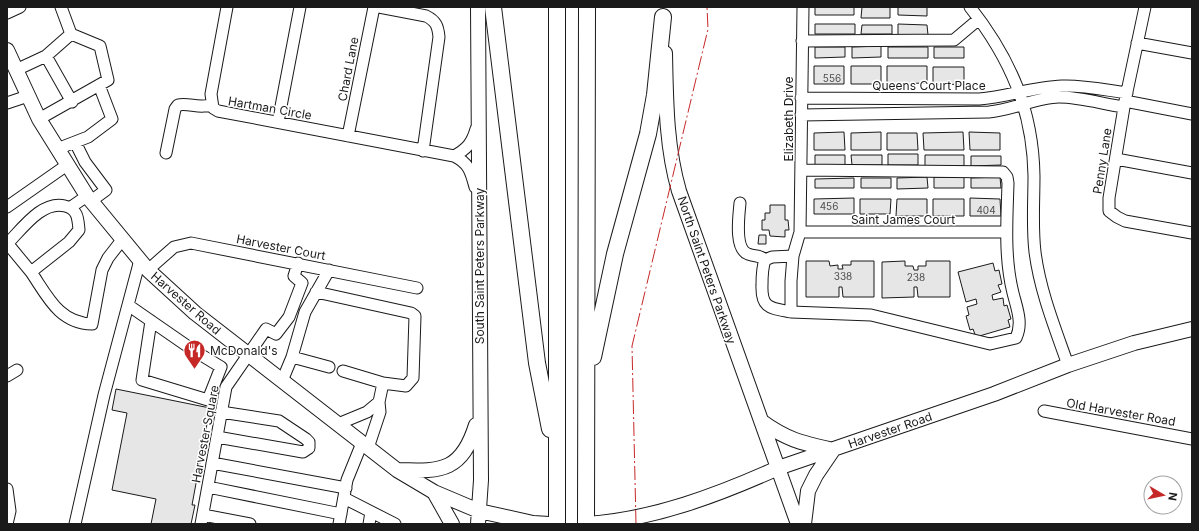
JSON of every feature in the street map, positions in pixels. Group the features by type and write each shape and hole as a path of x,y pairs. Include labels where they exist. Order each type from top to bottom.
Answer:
{"highway":[{"path":"493,7 537,363 557,467"},
{"path":"557,7 557,524"},
{"path":"586,524 587,7"},
{"path":"586,392 615,254 648,134 655,95 663,12"}],"main road":[{"name":"South Saint Peters Parkway","path":"478,7 481,480 479,518"},
{"name":"North Saint Peters Parkway","path":"663,12 666,109 672,168 690,226 798,524"},
{"name":"Harvester Road","path":"10,59 39,119 89,198 144,265 194,313 397,470 434,492 479,518 549,524"},
{"name":"Harvester Road","path":"586,524 609,522 677,507 749,481 778,468 994,394 1068,365 1134,343 1192,329"},
{"path":"397,470 424,471 442,468 456,460 463,454 470,444 480,412"},
{"path":"761,421 785,437 796,442 833,450 816,475 808,491 804,524"},
{"path":"434,492 452,524"}],"street":[{"path":"7,13 20,7"},
{"path":"39,119 72,102 108,80 100,46 71,34 61,7"},
{"name":"Hartman Circle","path":"227,7 211,94 213,108 218,112 454,156 462,160 472,172 478,196"},
{"path":"278,122 300,7"},
{"name":"Chard Lane","path":"348,136 374,7"},
{"path":"379,7 427,11 438,27 439,37 424,150"},
{"name":"Elizabeth Drive","path":"791,312 793,256 800,232 803,7"},
{"path":"970,7 980,19 1007,62 1023,105 1032,155 1034,176 1033,221 1040,285 1068,365"},
{"name":"Penny Lane","path":"1145,7 1125,100 1109,211 1125,221 1192,233"},
{"path":"802,41 954,40 980,19"},
{"path":"10,59 46,56 71,34"},
{"path":"1137,43 1192,53"},
{"path":"46,56 72,102"},
{"path":"57,149 88,137 112,119 99,85"},
{"name":"Queens Court Place","path":"802,98 979,99 994,98 1019,91 1061,86 1079,86 1125,100"},
{"path":"7,103 28,96"},
{"path":"801,115 989,112 1006,110 1042,99 1059,97 1125,100 1192,114"},
{"path":"166,153 175,109 178,105 182,104 202,107 212,104"},
{"path":"454,156 467,148 473,141 478,119"},
{"path":"71,207 106,190 85,162 75,142"},
{"path":"1116,159 1192,173"},
{"path":"7,207 67,165"},
{"path":"793,256 772,257 765,260 762,268 761,297 764,303 772,308 791,312 871,315 990,344 1016,338 1020,330 1020,319 1011,283 1006,232 1008,183 1007,177 1003,172 801,170"},
{"path":"740,203 739,244 742,250 748,254 759,255 765,260"},
{"path":"31,272 69,242 79,230 78,216 71,207 58,204 42,210 7,243 31,272 60,313 79,323 92,324 102,270 108,258 122,240"},
{"name":"Saint James Court","path":"800,232 1006,232"},
{"name":"Harvester Court","path":"144,265 174,247 191,243 298,263 417,288"},
{"name":"Harvester Square","path":"202,520 226,386 266,329 276,334 288,317 302,283 294,276 298,263"},
{"path":"75,524 104,395 128,305 144,265"},
{"path":"282,381 292,357 305,312 329,270"},
{"path":"316,292 411,313 415,316 413,378 406,386 383,382 343,371"},
{"path":"128,305 221,367 232,378"},
{"path":"151,321 142,380 208,400 222,409 279,421 306,439 309,442 309,448 303,452 217,437"},
{"path":"292,357 329,367"},
{"path":"208,400 221,367"},
{"path":"7,376 17,370"},
{"path":"208,487 340,519 347,480 380,412 379,402 383,382"},
{"path":"338,424 367,412 379,402"},
{"name":"Old Harvester Road","path":"1044,411 1192,438"},
{"path":"212,463 345,493 371,512 394,524"},
{"path":"7,489 10,511 7,524"},
{"path":"368,524 371,512"},
{"path":"202,520 250,524"}],"building":[{"path":"815,7 854,7 854,15 815,15"},
{"path":"862,7 890,7 890,18 861,18"},
{"path":"898,7 927,7 927,16 898,15"},
{"path":"815,24 855,24 855,34 815,34"},
{"path":"898,24 927,25 928,35 898,35"},
{"path":"862,25 892,25 892,34 861,34"},
{"path":"881,46 881,57 852,58 852,47"},
{"path":"815,47 845,47 845,57 815,58"},
{"path":"888,47 928,47 928,58 888,58"},
{"path":"934,47 964,47 964,58 934,58"},
{"path":"814,66 844,66 844,84 814,84"},
{"path":"851,66 881,66 881,84 851,84"},
{"path":"887,66 927,66 927,83 887,84"},
{"path":"933,67 964,67 964,84 933,85"},
{"path":"844,132 845,150 814,150 814,133"},
{"path":"881,132 881,150 851,150 851,133"},
{"path":"963,132 964,150 924,150 923,133"},
{"path":"969,132 1000,133 1000,150 970,150"},
{"path":"887,133 917,133 918,150 887,150"},
{"path":"888,154 918,154 918,165 888,165"},
{"path":"815,155 845,155 845,166 815,165"},
{"path":"851,155 882,155 882,165 852,165"},
{"path":"925,155 964,155 964,166 925,166"},
{"path":"971,156 1001,156 1001,165 971,166"},
{"path":"927,177 928,188 897,189 897,178"},
{"path":"934,177 964,177 964,188 934,188"},
{"path":"1000,177 1001,188 971,188 971,178"},
{"path":"854,178 854,188 815,188 815,179"},
{"path":"861,178 891,178 891,188 861,188"},
{"path":"854,198 854,214 814,214 814,199"},
{"path":"970,198 1000,199 1001,216 970,216"},
{"path":"860,199 891,199 890,214 860,214"},
{"path":"897,199 927,199 927,216 896,216"},
{"path":"933,199 964,199 964,216 933,216"},
{"path":"770,205 785,205 785,220 788,220 789,230 785,230 785,237 770,236 769,230 762,230 762,220 765,220 765,213 770,213"},
{"path":"759,235 766,235 766,244 758,244"},
{"path":"806,261 829,261 830,266 838,265 838,269 843,269 842,265 851,265 851,261 874,261 874,297 843,297 842,287 839,287 839,297 806,297"},
{"path":"905,261 905,266 913,266 914,270 918,270 918,266 926,266 926,261 950,261 950,297 918,297 917,287 914,287 914,297 882,298 882,262"},
{"path":"993,263 995,271 999,270 1002,284 998,285 1001,292 992,295 993,300 1003,298 1004,306 1007,305 1011,319 1008,320 1010,327 976,337 973,329 970,330 966,316 969,315 967,307 977,304 976,299 966,302 958,272"},
{"path":"116,389 210,408 192,505 195,505 191,524 151,524 156,499 112,490 127,413 112,410"}],"power":[{"path":"636,524 632,346 708,29 707,7"}],"place":[{"name":"McDonald's","path":"194,370"}]}
